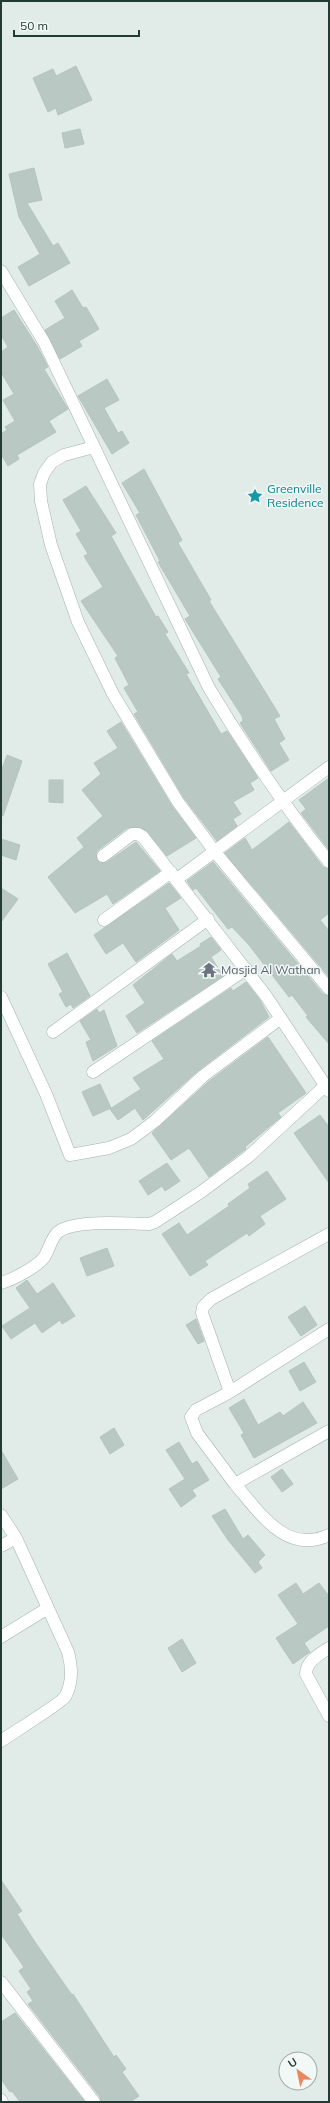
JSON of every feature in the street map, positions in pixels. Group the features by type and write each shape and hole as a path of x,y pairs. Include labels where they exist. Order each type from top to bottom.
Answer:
{"street":[{"path":"1,270 44,342 209,688 284,802 329,862"},
{"path":"94,447 64,455 52,462 44,473 40,484 40,501 51,545 78,622 113,694 178,802 215,852 329,989"},
{"path":"104,920 215,852 329,767"},
{"path":"1,1283 44,1258 55,1235 64,1229 104,1223 149,1224 155,1222 201,1192 248,1157 327,1088 281,1018 246,969 143,837 138,834 127,837 103,856"},
{"path":"53,1032 208,919"},
{"path":"93,1072 246,969"},
{"path":"1,997 46,1094 70,1155 109,1148 131,1140 155,1121 203,1076 281,1018"},
{"path":"230,1392 202,1313 203,1307 211,1299 329,1234"},
{"path":"329,1329 230,1392 196,1410 191,1417 197,1433 235,1484 270,1524 288,1536 304,1540 316,1541 329,1535"},
{"path":"235,1484 329,1431"},
{"path":"1,1515 16,1538 68,1652 72,1667 70,1683 64,1698 1,1741"},
{"path":"1,1546 16,1538"},
{"path":"1,1637 48,1608"},
{"path":"329,1648 313,1659 309,1664 306,1674 329,1716"},
{"path":"1,1982 94,2102"}],"building":[{"path":"76,66 92,100 58,115 56,108 48,112 33,78 53,69 56,76"},
{"path":"80,129 84,144 65,148 62,133"},
{"path":"34,168 42,200 27,203 53,246 58,243 70,263 29,286 18,267 40,254 19,217 9,174"},
{"path":"72,290 83,308 86,307 99,329 79,341 82,346 60,359 45,330 65,318 55,301"},
{"path":"14,310 37,346 48,367 44,369 68,409 49,421 56,432 17,455 19,459 8,466 1,454 1,434 7,430 5,427 15,421 3,400 14,394 1,372 1,352 8,347 1,335 1,318"},
{"path":"107,379 119,400 104,408 118,433 122,431 129,443 112,454 78,396"},
{"path":"144,469 182,540 178,543 211,600 209,601 280,716 274,719 285,739 279,743 289,760 271,771 240,723 243,721 242,716 218,679 221,677 185,619 190,616 158,562 160,561 136,515 140,513 122,483"},
{"path":"86,486 116,533 111,536 156,617 158,616 168,632 165,634 189,673 186,674 221,734 227,731 258,778 250,783 254,790 233,802 241,814 233,819 237,826 217,841 184,798 134,714 138,712 124,688 129,685 115,658 118,656 81,601 103,587 84,556 88,554 76,534 81,531 63,500"},
{"path":"121,722 172,806 196,838 167,856 147,831 138,827 127,828 98,850 96,853 97,860 100,863 107,862 136,842 160,871 113,904 107,894 75,913 48,877 84,847 77,838 103,816 82,790 101,774 94,763 118,748 107,731"},
{"path":"7,755 22,761 3,816 1,815 1,772"},
{"path":"329,778 329,850 301,813 306,809 299,800"},
{"path":"49,780 63,780 63,803 49,802"},
{"path":"289,822 323,867 329,869 329,913 320,920 329,931 329,977 225,853 245,838 252,850"},
{"path":"1,839 20,845 16,860 1,855"},
{"path":"213,862 323,994 329,996 329,1044 306,1017 308,1016 292,995 289,997 249,945 232,927 228,929 196,888 193,890 187,881"},
{"path":"169,883 181,898 165,908 179,930 136,962 123,943 106,954 94,935"},
{"path":"1,888 18,899 1,922"},
{"path":"211,937 221,950 211,957 223,976 137,1033 126,1016 145,1003 133,985 172,954 177,961 201,946 200,944"},
{"path":"67,953 90,996 73,1008 71,1004 66,1007 59,994 63,992 48,964"},
{"path":"246,982 260,1000 269,1017 199,1070 143,1120 135,1108 118,1120 110,1109 141,1089 133,1078 164,1059 152,1041 231,988 233,991"},
{"path":"97,1009 99,1013 104,1010 117,1046 93,1061 86,1042 91,1040 80,1021"},
{"path":"268,1037 306,1093 278,1113 281,1117 245,1147 246,1149 209,1177 189,1148 171,1160 152,1133 208,1082"},
{"path":"100,1084 111,1108 93,1116 82,1092"},
{"path":"320,1115 329,1127 329,1183 294,1133"},
{"path":"167,1163 180,1181 165,1191 162,1186 148,1195 139,1181"},
{"path":"267,1171 286,1199 260,1216 265,1224 249,1236 247,1233 205,1261 208,1265 190,1276 162,1234 179,1223 187,1235 229,1206 228,1204 250,1188 248,1184"},
{"path":"107,1248 114,1266 87,1276 80,1258"},
{"path":"27,1280 37,1294 53,1283 75,1316 62,1324 60,1320 42,1333 35,1323 11,1339 2,1326 30,1308 16,1288"},
{"path":"305,1306 317,1325 301,1336 288,1317"},
{"path":"196,1319 204,1341 198,1344 186,1325"},
{"path":"304,1362 316,1382 300,1391 289,1371"},
{"path":"244,1399 258,1425 280,1412 283,1416 303,1402 317,1423 254,1458 241,1435 244,1433 229,1408"},
{"path":"114,1428 124,1445 110,1454 100,1437"},
{"path":"179,1442 192,1464 197,1461 209,1480 192,1490 196,1496 181,1507 169,1489 185,1479 166,1450"},
{"path":"1,1450 18,1479 1,1489"},
{"path":"282,1469 293,1484 282,1492 271,1477"},
{"path":"225,1509 243,1539 248,1535 265,1555 258,1562 262,1568 255,1573 228,1540 212,1516"},
{"path":"296,1583 303,1594 319,1583 329,1596 329,1626 304,1643 310,1652 293,1664 276,1638 298,1624 278,1595"},
{"path":"182,1639 196,1663 182,1672 168,1648"},
{"path":"1,1880 22,1911 17,1914 35,1942 72,1995 73,1994 114,2057 116,2055 126,2069 122,2072 139,2096 130,2102 101,2102 100,2097 28,2004 33,2001 27,1992 31,1989 19,1971 24,1967 1,1934"},
{"path":"15,2013 85,2102 20,2102 12,2091 10,2092 1,2079 1,2022"}],"place":[{"name":"Greenville Residence","path":"255,496"},
{"name":"Masjid Al Wathan","path":"209,970"}]}
